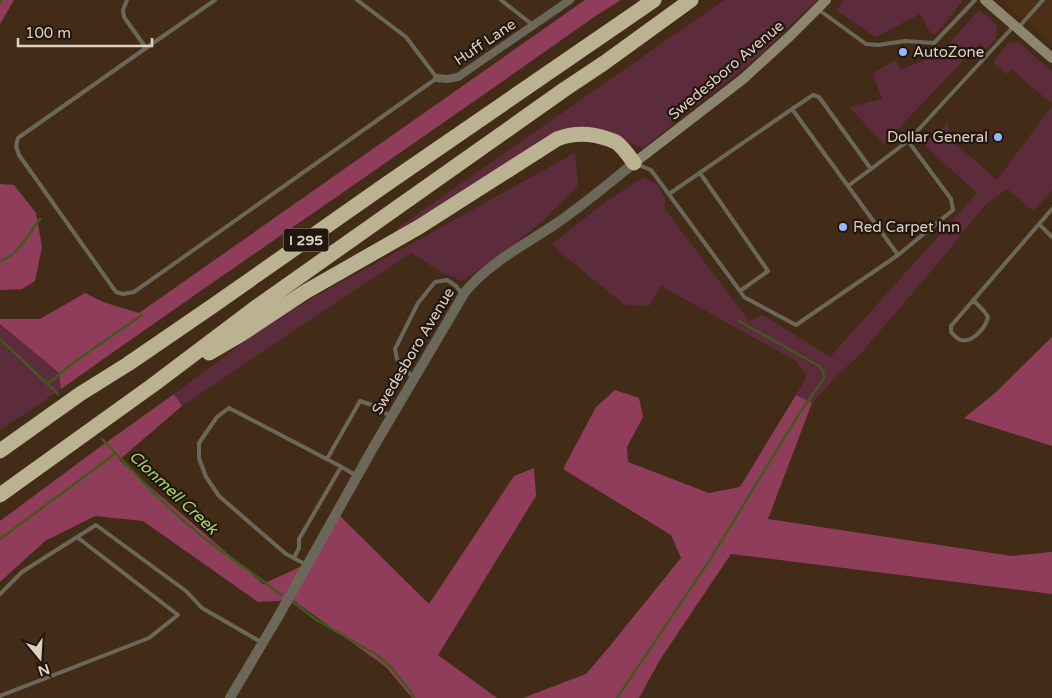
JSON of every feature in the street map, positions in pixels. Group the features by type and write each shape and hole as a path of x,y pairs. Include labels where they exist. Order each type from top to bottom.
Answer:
{"highway":[{"path":"585,48 646,0"},
{"name":"I 295","path":"0,451 80,394 128,364 654,0"},
{"name":"I 295","path":"0,495 278,292 691,0"},
{"path":"153,385 240,335 305,292 419,227 557,138 577,134 597,135 616,142 634,163"},
{"path":"0,446 27,432"}],"main road":[{"name":"Swedesboro Avenue","path":"634,163 743,79 826,0"},
{"path":"985,0 1052,58"}],"street":[{"name":"Huff Lane","path":"437,78 458,77 570,0"},
{"name":"Swedesboro Avenue","path":"230,698 463,295 476,279 490,268 555,224 634,163"}],"lane":[{"path":"127,0 123,10 124,17 146,48"},
{"path":"215,0 18,138 16,146 19,155 116,292 123,294 134,292 437,78 406,37 357,0"},
{"path":"500,0 506,2 534,26"},
{"path":"817,9 866,44 878,45 905,41 934,43 975,0"},
{"path":"848,186 908,141 1016,26 1043,0"},
{"path":"669,194 813,95 819,97 871,169"},
{"path":"792,109 898,255"},
{"path":"634,163 651,170 744,297 796,325 898,255 953,210 951,198 908,141"},
{"path":"700,173 768,271 740,291"},
{"path":"973,300 988,317 987,321 983,328 972,338 958,340 951,332 951,326 973,300 1039,224 1052,208"},
{"path":"1039,224 1052,237"},
{"path":"414,379 397,359 395,349 418,303 435,282 447,280 456,286 463,295"},
{"path":"327,459 360,401 375,406 391,417"},
{"path":"307,565 286,554 219,496 206,478 198,458 199,443 217,417 229,408 357,476"},
{"path":"294,558 299,548 298,539 342,467"},
{"path":"0,594 22,572 96,525 186,590 202,608 263,643"},
{"path":"0,696 149,638 178,616 77,537"}],"shaded area":[{"path":"0,0 14,0 0,24"},
{"path":"585,0 621,0 61,389 59,373 0,324 0,319 40,319 85,293 103,302 139,313"},
{"path":"724,0 817,0 760,55 643,148 588,129 400,235 396,229"},
{"path":"845,0 963,0 936,34 931,34 920,14 875,37 836,10"},
{"path":"1001,0 1052,0 1052,44"},
{"path":"979,10 997,25 996,39 986,49 979,44 884,144 849,107 882,99 873,73 896,60 901,70 942,51"},
{"path":"1009,42 1020,43 1052,72 1052,104 1011,69 1006,74 993,62"},
{"path":"1052,106 1052,190 1033,211 1007,189 985,205 862,352 812,403 796,395 807,376 796,361 661,286 649,306 625,305 552,244 608,200 644,177 658,185 666,200 664,208 749,321 763,315 830,357 977,193 924,145 948,123 950,139 997,180"},
{"path":"575,153 578,185 546,218 496,259 462,281 441,272 411,253 182,406 174,394 249,338 302,304"},
{"path":"0,184 14,185 36,213 42,247 35,281 22,289 0,290"},
{"path":"0,324 59,373 61,389 0,430"},
{"path":"1052,337 1052,446 964,418 995,393"},
{"path":"615,390 639,398 643,417 627,447 628,462 709,493 740,487 796,395 812,403 768,519 1012,556 1052,552 1052,594 731,554 661,658 639,698 523,698 586,674 681,558 671,535 563,469 596,407"},
{"path":"174,394 182,406 119,460 263,584 315,560 340,516 429,604 514,476 534,468 536,496 438,655 497,698 412,698 386,667 293,600 258,602 143,521 95,516 45,541 0,582 0,521"}],"waterway":[{"path":"0,261 18,249 40,219"},
{"path":"48,384 70,365 142,315"},
{"path":"617,698 711,558 797,417 824,378 823,371 819,366 739,321"},
{"name":"Clonmell Creek","path":"0,339 58,394"},
{"name":"Clonmell Creek","path":"102,439 148,488 185,522 281,595"},
{"path":"0,539 116,453"},
{"name":"Clonmell Creek","path":"293,602 315,619 377,655 391,667 414,698"}],"place":[{"name":"AutoZone","path":"903,52"},
{"name":"Dollar General","path":"998,137"},
{"name":"Red Carpet Inn","path":"843,227"}]}
